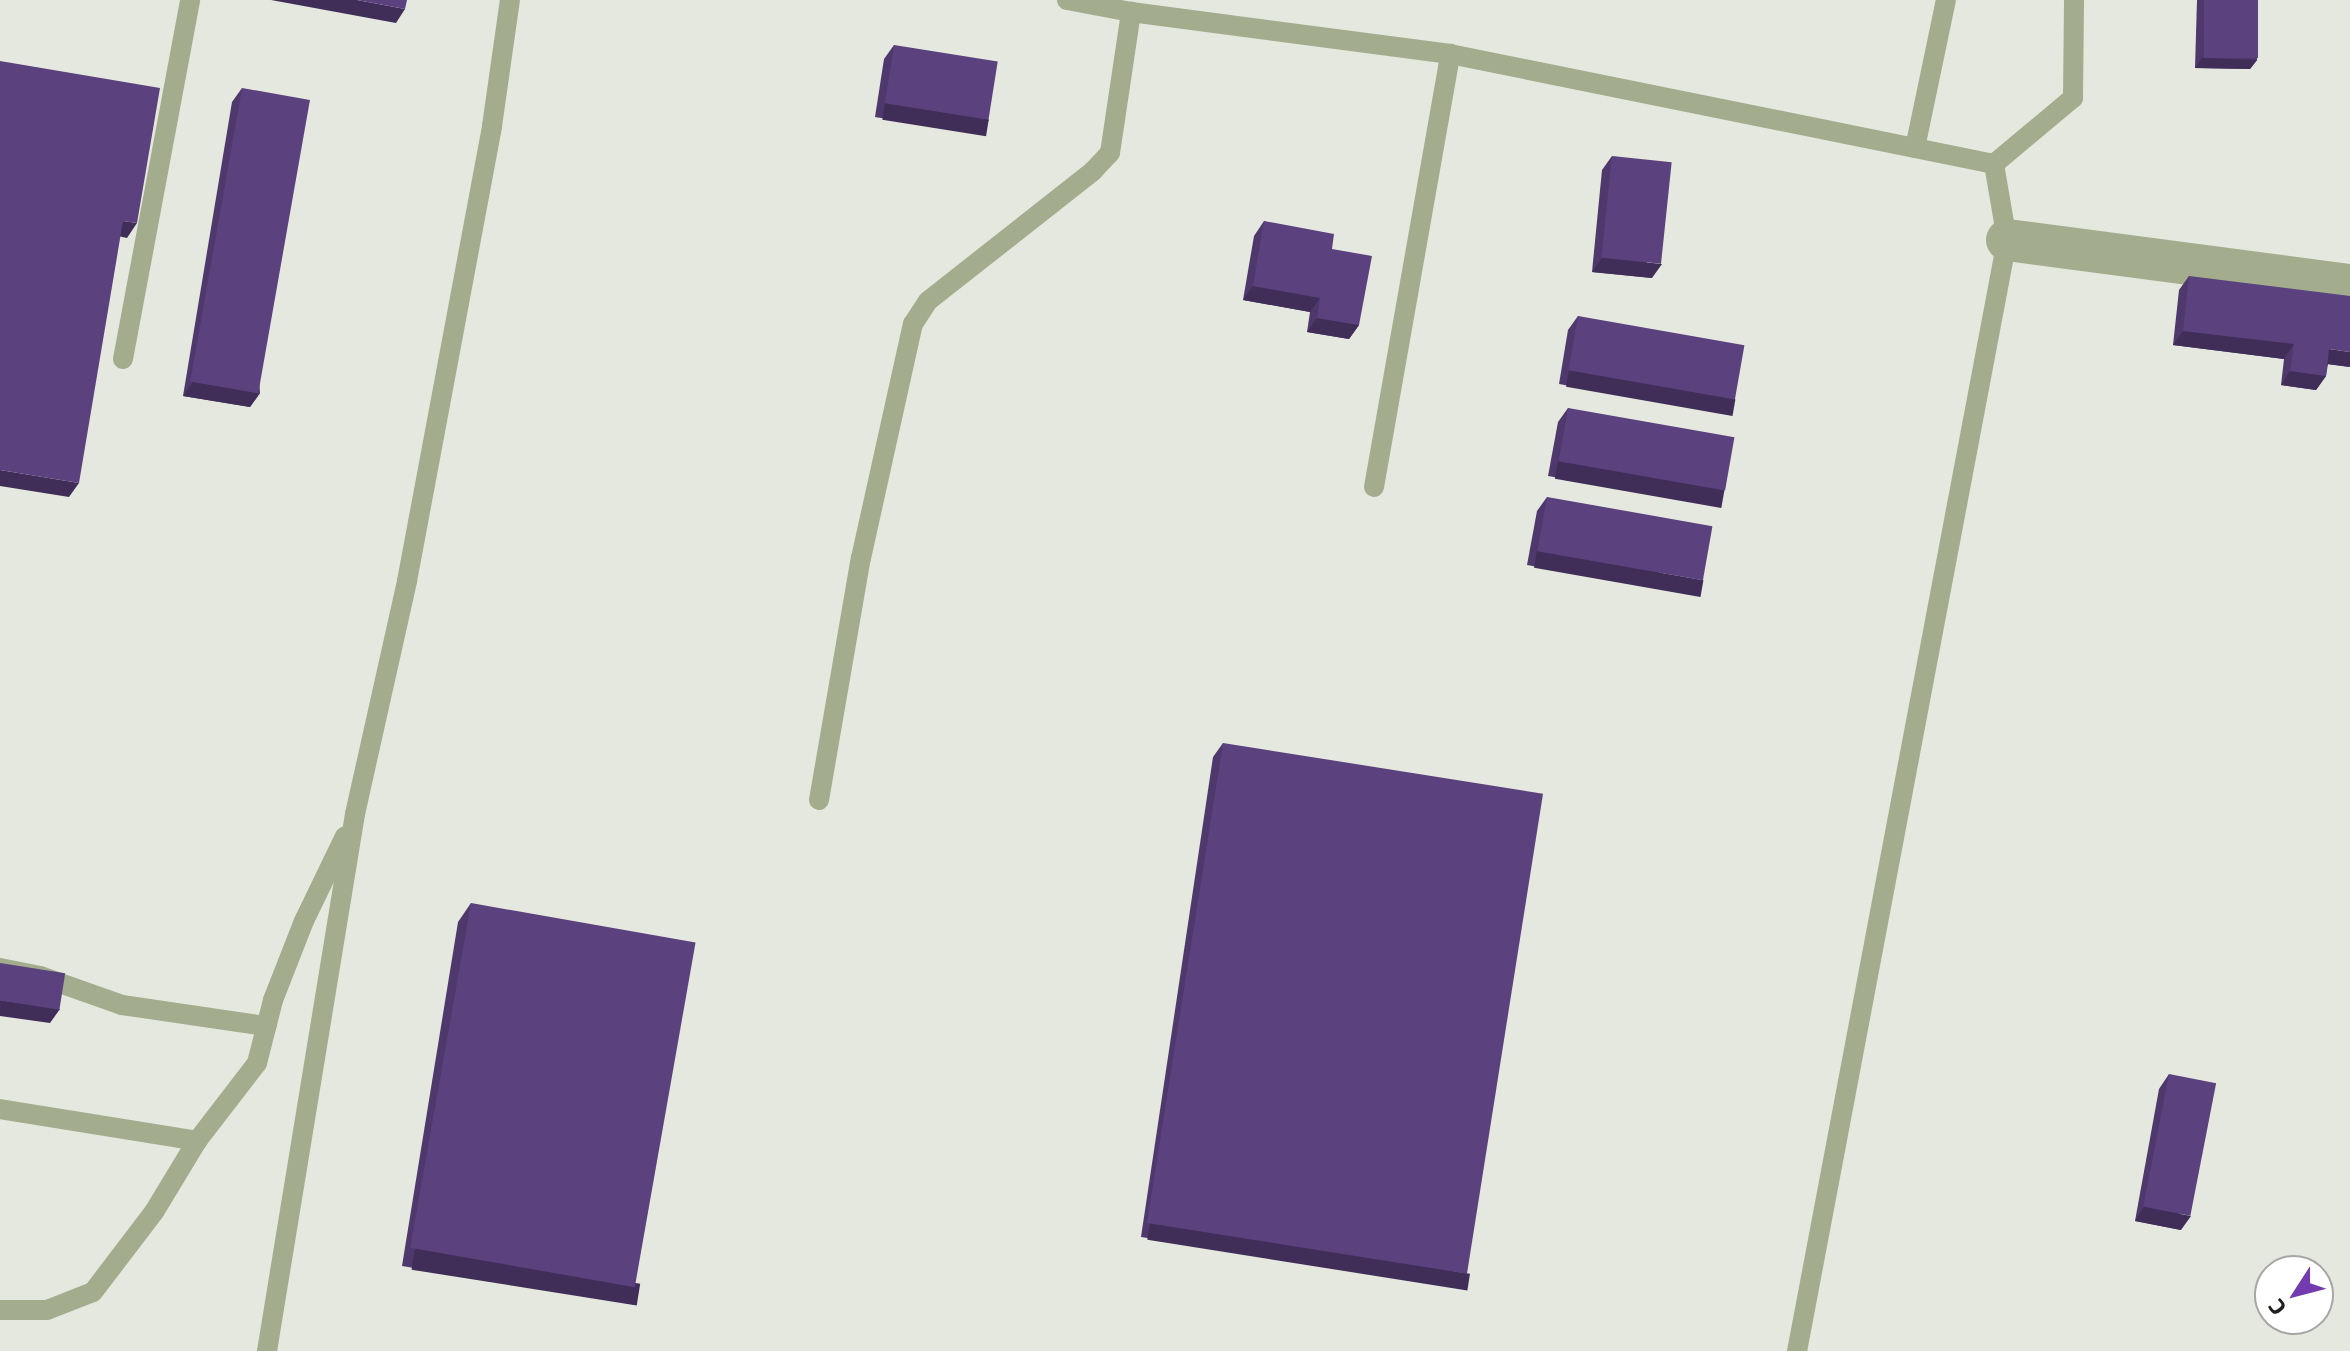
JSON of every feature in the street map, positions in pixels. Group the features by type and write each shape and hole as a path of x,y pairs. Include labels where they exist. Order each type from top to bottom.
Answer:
{"street":[{"path":"2007,240 2350,285"}],"lane":[{"path":"123,359 190,0"},
{"path":"267,1351 355,814 419,518 492,126 510,0"},
{"path":"1067,0 1131,12 1450,54 1994,164"},
{"path":"1915,148 1946,0"},
{"path":"1994,164 2073,98 2074,0"},
{"path":"819,800 861,558 913,324 928,301 1093,171 1110,153 1131,12"},
{"path":"1374,487 1450,54"},
{"path":"1797,1351 2007,240 1994,164"},
{"path":"0,1310 47,1310 93,1292 154,1212 197,1141 257,1063 266,1026 304,921 355,814"},
{"path":"0,968 40,976 122,1005 266,1026"},
{"path":"0,1109 197,1141"}],"building":[{"path":"357,0 407,0 405,9"},
{"path":"2204,0 2258,0 2258,58 2204,58"},
{"path":"894,45 998,61 988,120 885,103"},
{"path":"0,61 160,88 137,223 123,221 79,483 0,470"},
{"path":"242,88 310,100 258,393 190,381"},
{"path":"1612,156 1672,162 1661,264 1601,257"},
{"path":"1264,221 1334,234 1332,249 1372,256 1359,325 1317,318 1320,298 1253,286"},
{"path":"2189,276 2350,296 2350,352 2329,349 2326,376 2290,371 2294,344 2183,331"},
{"path":"1578,316 1744,345 1735,400 1568,370"},
{"path":"1568,408 1734,437 1725,491 1559,461"},
{"path":"1547,497 1712,526 1703,580 1537,551"},
{"path":"1223,743 1543,794 1467,1274 1147,1223"},
{"path":"471,903 696,943 635,1287 410,1248"},
{"path":"0,963 65,973 59,1010 0,1000"},
{"path":"2169,1074 2216,1083 2190,1216 2143,1207"}]}
